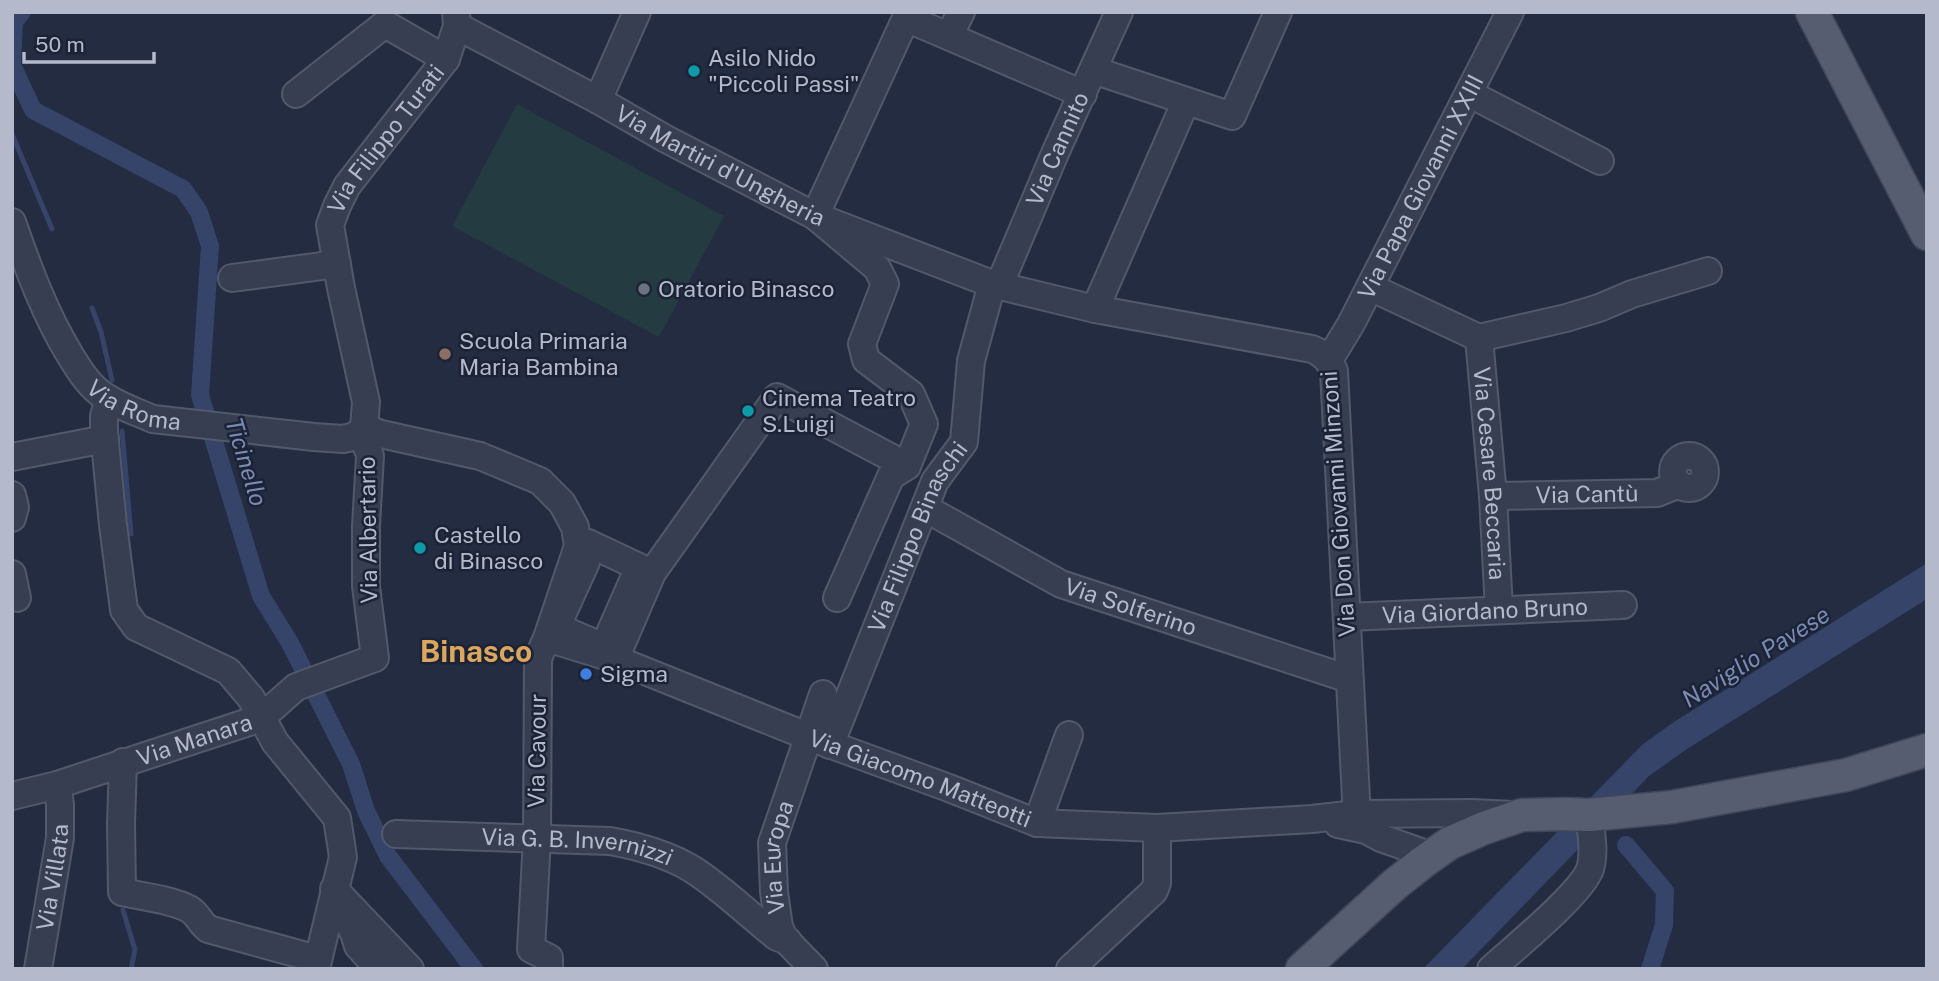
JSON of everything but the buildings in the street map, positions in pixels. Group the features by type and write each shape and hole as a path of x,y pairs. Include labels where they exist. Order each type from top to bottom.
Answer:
{"main road":[{"path":"1797,12 1885,155"},
{"path":"1812,12 1927,234"},
{"path":"1302,969 1394,885 1450,843 1522,815 1589,815 1672,807 1846,775 1927,750"},
{"path":"1886,763 1927,760"}],"street":[{"path":"598,100 637,12"},
{"path":"949,36 961,12"},
{"name":"Via Cannito","path":"995,285 1119,12"},
{"path":"1093,70 1232,116 1278,12"},
{"name":"Via Papa Giovanni XXIII","path":"1329,360 1351,324 1510,12"},
{"path":"837,597 891,476 907,466 924,424 911,394 866,359 862,344 886,284 877,268 815,216 906,18 1083,94"},
{"name":"Via Martiri d'Ungheria","path":"456,19 666,139 815,216 995,285"},
{"name":"Via Filippo Turati","path":"362,431 366,401 331,225 347,186 446,59 456,19"},
{"path":"296,94 385,24 446,59"},
{"path":"1470,94 1600,161"},
{"path":"1095,309 1186,101"},
{"name":"Via Roma","path":"12,222 54,330 80,371 99,393 153,419 343,439 362,431"},
{"path":"233,278 337,264"},
{"path":"1370,287 1479,338 1566,318 1708,271"},
{"name":"Via Don Giovanni Minzoni","path":"995,285 1095,309 1312,348 1329,360 1334,371 1355,821"},
{"name":"Via Filippo Binaschi","path":"819,741 935,481 964,442 971,360 995,285"},
{"name":"Via Cesare Beccaria","path":"1479,338 1493,496 1499,610"},
{"path":"615,659 652,573 776,397 907,466"},
{"path":"109,398 104,416 105,439 124,610 136,627 228,671 251,698 275,742 337,818 343,857 316,964 208,929 200,922 196,913 182,905 122,892 123,762"},
{"name":"Via Albertario","path":"362,431 370,456 366,574 371,628"},
{"name":"Via Cavour","path":"362,431 480,456 540,481 562,503 575,527 578,546 538,659 537,838 531,949 549,958 549,969"},
{"path":"12,457 105,439"},
{"name":"Via Cantù","path":"1493,496 1657,493 1679,484"},
{"path":"12,495 15,507 12,518"},
{"name":"Via Solferino","path":"925,508 1061,584 1349,680"},
{"name":"Via Giordano Bruno","path":"1347,617 1623,605"},
{"name":"Via Manara","path":"12,796 57,785 261,718 296,687 374,658 371,628"},
{"name":"Via Giacomo Matteotti","path":"547,638 615,659 819,741 1037,823 1157,828 1312,819 1355,821 1401,814 1522,815"},
{"path":"819,741 823,694"},
{"path":"1037,823 1069,735"},
{"name":"Via Europa","path":"814,969 788,942 779,927 772,843 819,741"},
{"name":"Via Villata","path":"38,969 60,838 57,785"},
{"path":"1401,814 1422,827 1432,856"},
{"path":"1491,969 1572,895 1590,870 1592,844 1589,815"},
{"name":"Via Giacomo Matteotti","path":"1355,821 1381,838 1432,856"},
{"path":"1070,969 1154,891 1157,883 1157,828"},
{"name":"Via G. B. Invernizzi","path":"396,834 610,841 628,844 654,852 691,869 777,937 788,942"},
{"path":"1381,838 1389,859 1394,885"},
{"path":"743,909 762,906 774,892"},
{"path":"332,899 348,922 358,946 379,969"},
{"path":"332,899 410,969"}],"shaded area":[{"path":"517,104 724,216 659,337 452,226"}],"water":[{"path":"1927,563 1927,599 1687,749 1649,776 1462,969 1423,969 1643,744"}],"waterway":[{"name":"Ticinello","path":"22,12 14,22 12,65 33,110 183,189 199,212 210,246 200,395 261,596 290,643 351,764 366,811 388,856 474,969"},
{"path":"12,134 52,229"},
{"path":"92,308 101,332 112,380"},
{"path":"122,431 131,534"},
{"path":"1626,845 1665,891 1664,925 1650,969"},
{"path":"123,910 135,950 131,969"}],"place":[{"name":"Asilo Nido \"Piccoli Passi\"","path":"694,71"},
{"name":"Oratorio Binasco","path":"644,289"},
{"name":"Scuola Primaria Maria Bambina","path":"445,354"},
{"name":"Cinema Teatro S.Luigi","path":"748,411"},
{"name":"Castello di Binasco","path":"420,548"},
{"name":"Sigma","path":"586,674"}],"district":[{"name":"Binasco","path":"476,652"}],"water label":[{"name":"Naviglio Pavese","path":"1756,657"}]}
